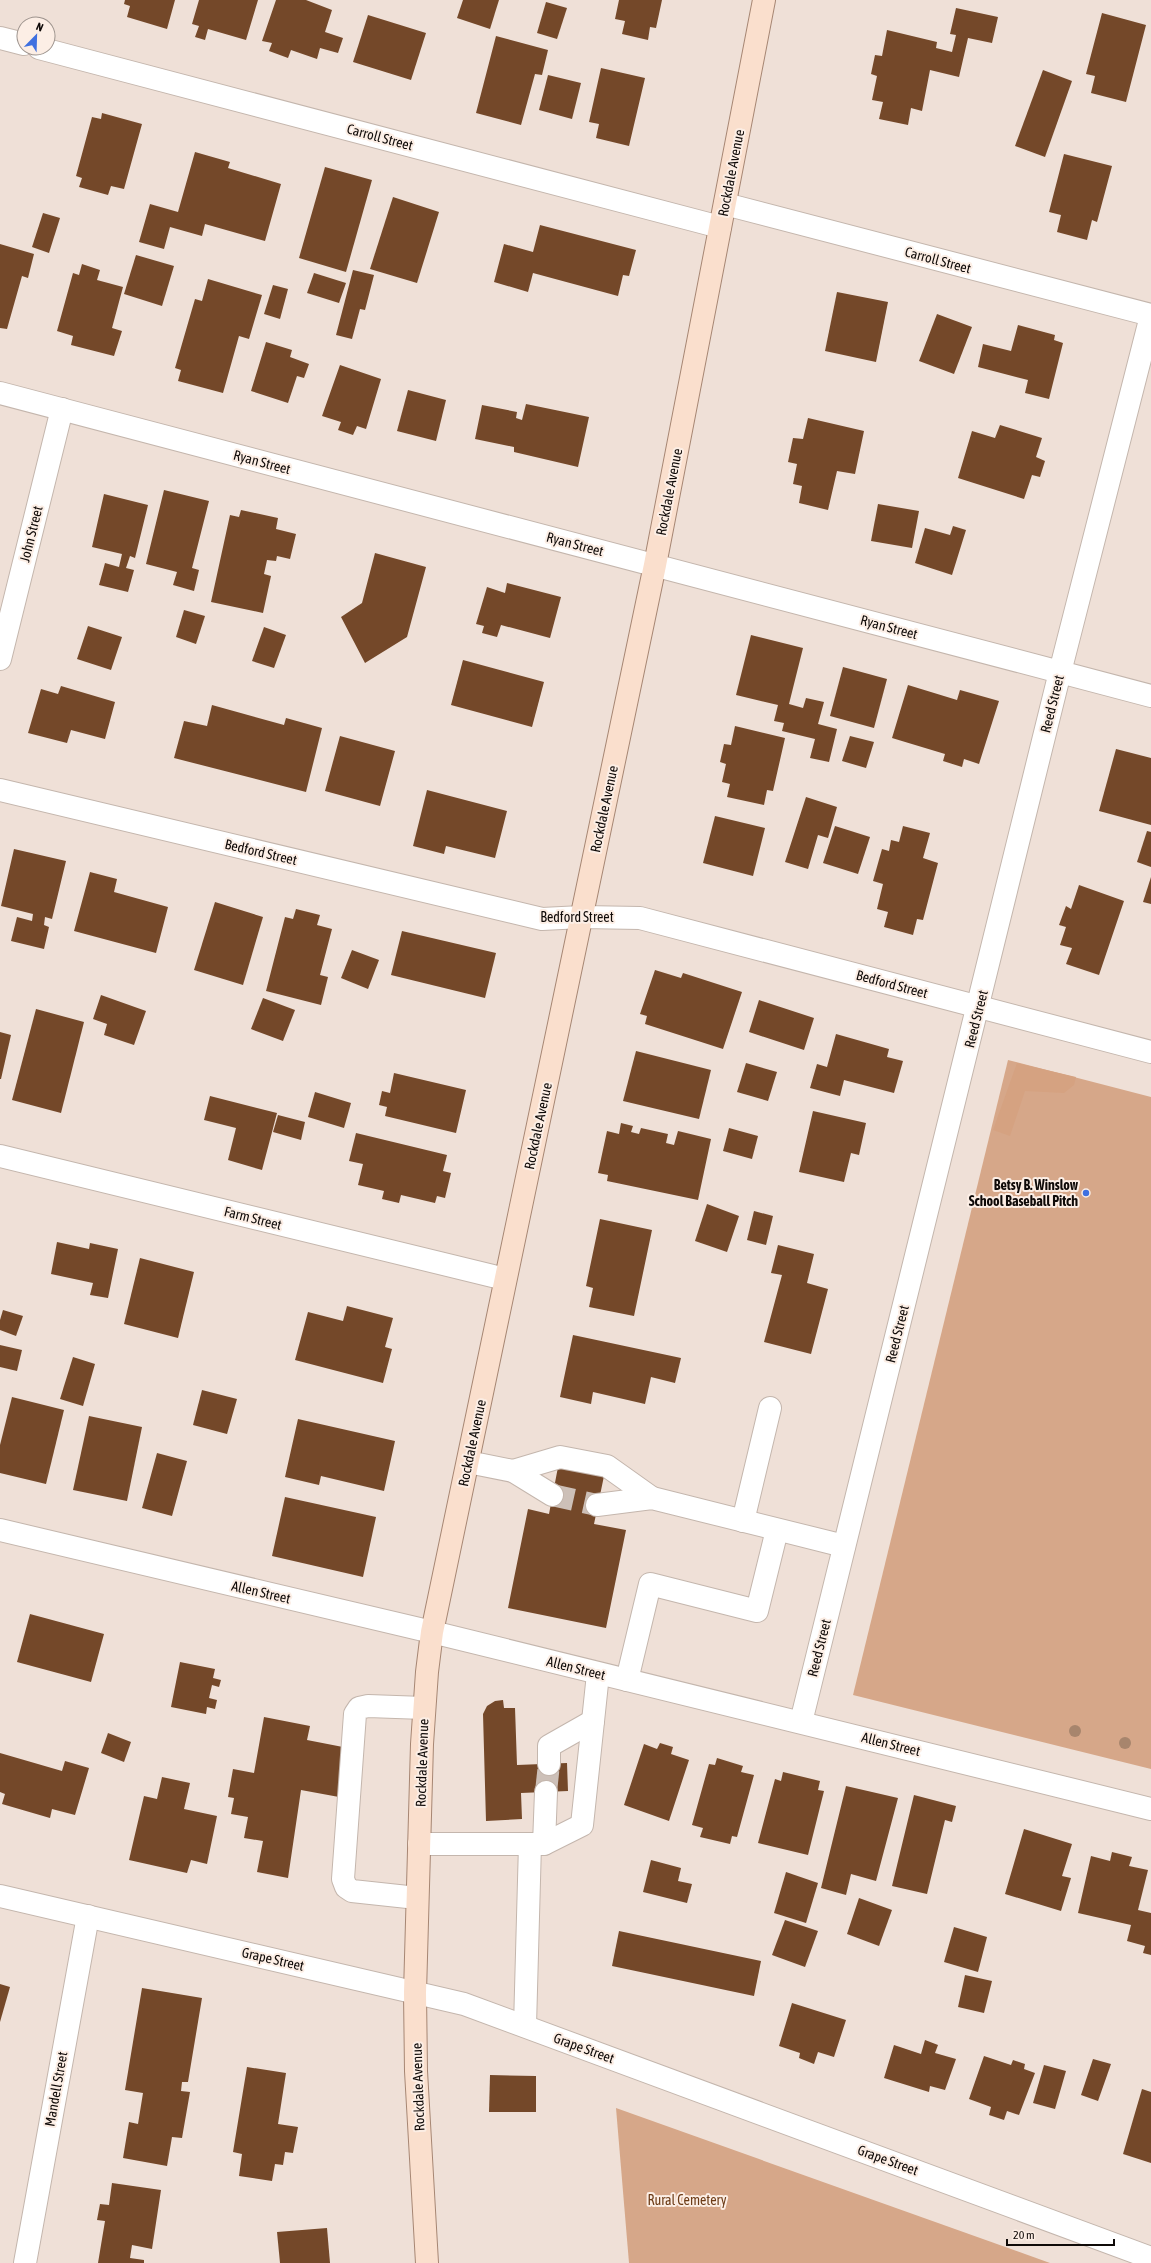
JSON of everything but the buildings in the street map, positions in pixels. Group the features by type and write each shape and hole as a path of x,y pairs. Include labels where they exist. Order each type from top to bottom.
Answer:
{"main road":[{"name":"Rockdale Avenue","path":"427,2263 416,2071 416,1993 417,1898 424,1708 432,1632 655,565 764,0"}],"street":[{"path":"0,38 16,42"},
{"name":"Carroll Street","path":"56,52 720,227"},
{"name":"Carroll Street","path":"725,204 1151,316"},
{"name":"Reed Street","path":"801,1722 979,1006 1060,672 1151,316"},
{"name":"Ryan Street","path":"0,393 1151,696"},
{"name":"John Street","path":"0,659 62,409"},
{"name":"Bedford Street","path":"0,790 542,919 582,917 640,918 1151,1052"},
{"name":"Farm Street","path":"0,1156 505,1279"},
{"path":"743,1521 770,1408"},
{"path":"512,1471 560,1457 607,1466 652,1498 844,1546"},
{"path":"468,1462 512,1471 552,1495"},
{"path":"597,1505 652,1498"},
{"name":"Allen Street","path":"0,1530 432,1632 1151,1809"},
{"path":"626,1680 650,1584 757,1611 777,1530"},
{"path":"419,1844 537,1844 582,1824 598,1674"},
{"path":"417,1898 352,1891 346,1887 343,1879 355,1714 359,1708 368,1706 424,1708"},
{"path":"549,1764 549,1746 593,1721"},
{"path":"525,2026 537,1844 546,1792"},
{"name":"Grape Street","path":"0,1896 464,2004 1151,2258"},
{"name":"Mandell Street","path":"25,2263 88,1916"}],"green space":[{"path":"1008,1060 1151,1097 1151,1769 853,1695"},
{"name":"Rural Cemetery","path":"616,2108 1050,2263 629,2263"}],"shaded area":[{"path":"1017,1063 1076,1077 1074,1085 1064,1093 1025,1091 1010,1136 993,1130"}],"tunnel":[{"path":"552,1495 597,1505"},
{"path":"546,1792 549,1764"}],"place":[{"name":"Betsy B. Winslow School Baseball Pitch","path":"1086,1193"}]}
